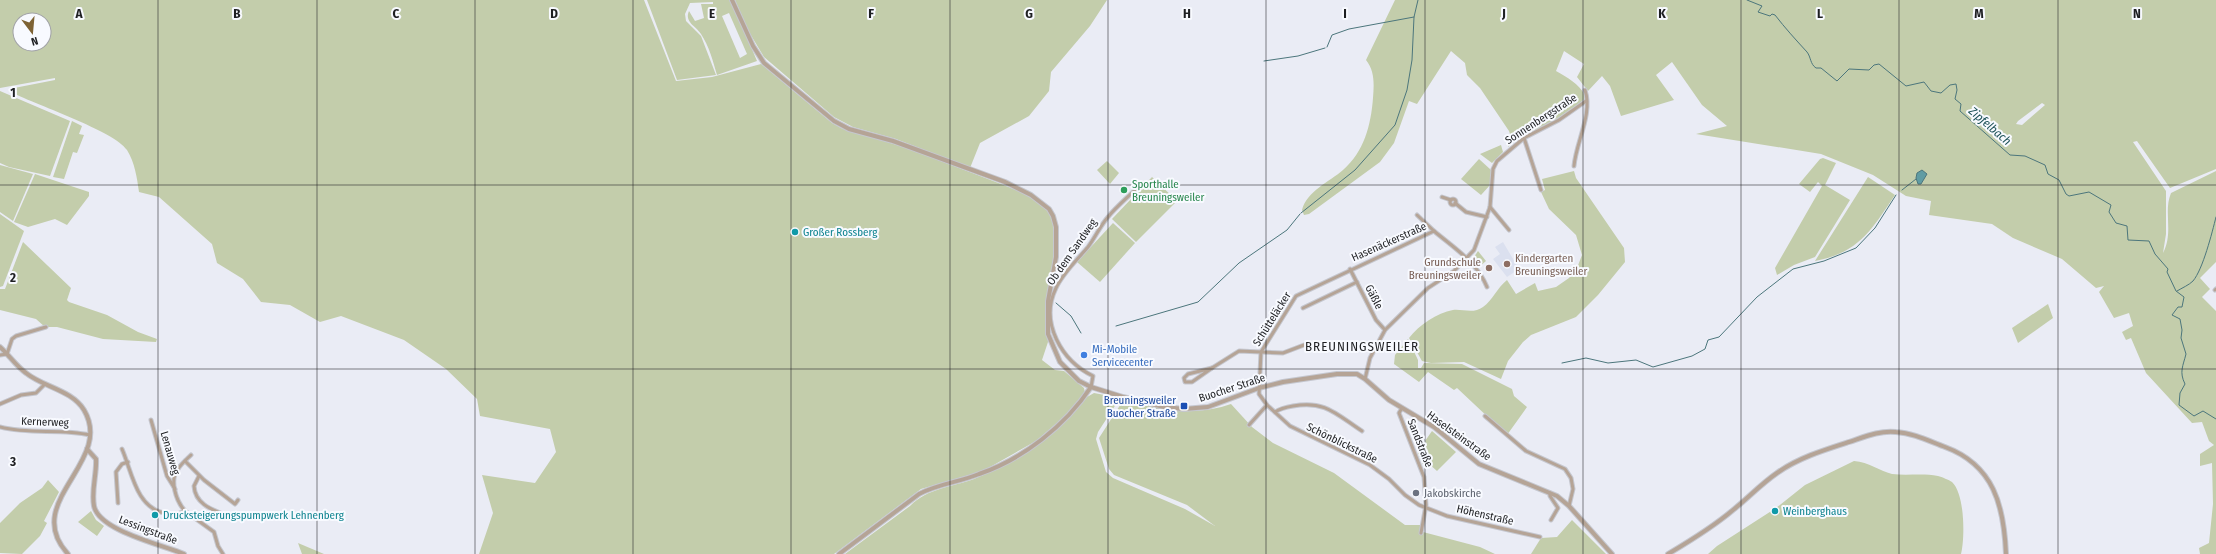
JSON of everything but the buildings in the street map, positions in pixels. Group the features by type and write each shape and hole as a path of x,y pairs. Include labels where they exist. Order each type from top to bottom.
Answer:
{"street":[{"name":"Buocher Straße","path":"732,0 753,46 764,63 834,121 850,129 900,143 1019,188 1041,201 1051,211 1056,227 1056,257 1048,301 1047,325 1051,345 1064,367 1079,381 1090,387 1164,407 1184,409 1208,407 1259,388 1337,374 1357,374 1365,379"},
{"name":"Sonnenbergstraße","path":"1365,379 1370,358 1385,330 1428,288 1454,271 1468,258 1477,245 1490,207 1493,169 1503,154 1524,138 1559,120 1586,100 1585,90"},
{"path":"1574,166 1585,120 1586,100"},
{"path":"1524,138 1541,190"},
{"name":"Ob dem Sandweg","path":"1090,387 1093,376 1080,369 1068,357 1059,346 1053,330 1051,312 1055,291 1108,217 1136,189"},
{"path":"1442,196 1454,200 1455,203 1466,212 1487,217"},
{"path":"1490,207 1509,230"},
{"name":"Hasenäckerstraße","path":"1417,215 1434,231 1468,258 1478,270 1487,287"},
{"name":"Hasenäckerstraße","path":"1350,269 1434,231"},
{"name":"Gäßle","path":"1350,269 1376,320 1385,330"},
{"name":"Schütteläcker","path":"1259,388 1261,352 1296,296 1350,269"},
{"path":"1303,308 1357,282"},
{"path":"7,354 12,339 30,331 46,327"},
{"path":"1212,368 1187,375 1184,378 1185,382 1192,382 1239,351 1283,353 1304,345"},
{"path":"0,347 25,373 69,396 82,407 88,420 90,435 87,448 53,518 57,539 68,554"},
{"path":"0,355 7,354"},
{"name":"Haselsteinstraße","path":"1365,379 1380,394 1434,427 1479,464 1499,474 1550,492 1569,506 1612,554"},
{"path":"0,404 21,395 36,393 45,384"},
{"path":"839,554 919,494 988,471 1025,450 1062,422 1090,387"},
{"name":"Schönblickstraße","path":"1259,388 1262,399 1290,426 1301,433 1362,461 1380,472 1409,498 1426,509"},
{"path":"1275,412 1283,408 1314,404 1325,408 1362,431"},
{"path":"1249,425 1267,405"},
{"name":"Sandstraße","path":"1402,408 1399,413 1402,425 1422,470 1426,509 1421,533"},
{"path":"1485,416 1526,451 1565,469 1571,478 1573,489 1569,506"},
{"name":"Lenauweg","path":"151,420 167,476 175,489 181,506 185,510"},
{"name":"Kernerweg","path":"0,427 31,432 67,431 90,435"},
{"path":"1668,554 1714,524 1777,473 1793,464 1822,451 1869,435 1895,432 1917,437 1951,450 1978,467 1991,483 1998,500 2004,522 2006,554"},
{"name":"Lessingstraße","path":"87,448 96,459 94,506 98,514 120,530 184,554"},
{"path":"122,449 140,493 149,506 167,514 180,514 185,510 214,532 218,546 223,554"},
{"path":"175,489 177,470 191,455"},
{"path":"185,461 199,476 235,504 238,500"},
{"path":"118,503 116,472 122,464 128,462"},
{"path":"199,476 194,486 197,498 206,506 225,515"},
{"path":"1550,492 1550,496 1558,508 1551,520"},
{"name":"Höhenstraße","path":"1426,509 1447,516 1540,537"}],"shaded area":[{"name":"Kindergarten Breuningsweiler","path":"1503,242 1519,269 1507,277 1493,259 1500,254 1495,247"}],"green space":[{"path":"0,0 644,0 676,81 712,77 761,64 832,123 841,128 907,148 1029,195 1047,209 1053,219 1055,257 1045,310 1048,342 1042,360 1055,370 1064,371 1084,388 1085,393 1065,416 1036,441 983,471 921,489 834,554 479,554 493,513 482,475 535,483 556,452 550,429 480,416 477,399 446,369 404,340 341,316 320,322 290,305 261,302 243,279 217,263 212,244 159,197 139,192 132,160 127,150 119,143 91,126 9,91 9,89 55,80 55,78 0,88"},
{"path":"647,0 731,0 757,61 717,75 701,34 688,18 689,11 695,21 704,18 701,4 713,4 713,2 690,3 685,14 686,21 701,36 716,75 677,80","holes":["729,13 747,54 740,58 722,16"]},
{"path":"735,0 1107,0 1090,26 1051,72 1049,91 1029,116 980,143 970,168 896,139 853,127 834,117 764,57 749,32"},
{"path":"1395,0 2216,0 2216,169 2170,188 2137,141 2133,142 2166,191 2166,234 2163,253 2168,237 2168,207 2171,193 2216,171 2216,262 2200,278 2210,289 2202,297 2216,311 2216,554 2200,554 2199,548 2209,543 2213,504 2212,463 2200,466 2200,454 2214,445 2209,441 2202,422 2192,423 2146,373 2131,338 2126,340 2122,332 2133,326 2129,313 2114,318 2099,292 2104,286 2096,288 2062,259 2013,238 1992,224 1929,215 1931,201 1906,196 1873,175 1821,154 1696,134 1727,126 1702,105 1672,62 1656,75 1674,100 1621,116 1610,86 1602,76 1588,91 1577,77 1584,64 1564,51 1556,71 1579,87 1585,95 1584,100 1558,118 1519,138 1508,147 1511,137 1509,131 1480,88 1467,75 1465,63 1451,51 1417,104 1409,101 1394,143 1380,162 1309,214 1304,215 1302,210 1309,197 1319,187 1343,170 1350,163 1365,137 1372,108 1374,88 1371,69 1366,60","holes":["2042,103 2045,105 2022,125 2016,124"]},
{"path":"0,91 70,121 50,176 9,167 0,163"},
{"path":"72,121 82,126 79,134 84,135 77,153 73,152 64,179 53,177"},
{"path":"1501,145 1503,152 1492,163 1480,154"},
{"path":"1823,158 1836,163 1825,185 1850,200 1815,257 1794,265 1777,275 1775,268 1822,186 1818,182 1810,192 1799,184 1820,159"},
{"path":"1479,159 1491,170 1491,184 1481,195 1461,179"},
{"path":"1107,161 1119,173 1110,184 1097,170"},
{"path":"0,165 33,174 13,221 0,212"},
{"path":"1574,171 1576,178 1624,248 1625,262 1598,295 1576,317 1531,335 1523,342 1508,361 1501,379 1464,362 1431,363 1422,361 1409,338 1429,320 1453,310 1472,311 1480,309 1507,280 1516,294 1535,283 1538,291 1556,287 1569,278 1577,268 1582,255 1576,235 1549,209 1541,192 1545,190 1542,179"},
{"path":"35,174 89,192 89,196 67,225 55,219 28,227 14,222"},
{"path":"1152,177 1177,201 1136,242 1112,219"},
{"path":"1868,177 1895,195 1871,229 1854,246 1830,257 1815,261"},
{"path":"0,214 24,231 3,286 0,287"},
{"path":"1113,223 1135,243 1100,282 1077,262"},
{"path":"23,242 71,288 67,300 69,302 107,315 138,332 157,339 156,342 103,339 57,327 45,327 36,319 0,310 0,289 5,289"},
{"path":"1478,251 1486,261 1479,267 1472,260"},
{"path":"2048,304 2053,318 2018,343 2012,328"},
{"path":"1282,306 1285,308 1280,316 1272,311"},
{"path":"1408,339 1418,360 1418,368 1421,368 1424,363 1462,364 1512,389 1514,396 1527,407 1507,435 1457,388 1454,390 1428,372 1419,382 1394,364 1395,355"},
{"path":"1094,393 1120,398 1098,432 1096,439 1106,472 1113,478 1185,509 1215,526 1187,505 1114,475 1109,469 1099,438 1124,399 1164,408 1191,411 1218,408 1231,404 1252,427 1273,443 1334,473 1405,525 1423,525 1423,532 1480,547 1495,554 845,554 924,495 974,479 1021,455 1049,434 1087,397"},
{"path":"1432,431 1456,452 1437,471 1428,463 1424,467 1418,453 1427,444 1425,441"},
{"path":"1854,461 1864,463 1892,474 1932,475 1952,482 1956,488 1962,506 1963,538 1961,554 1708,554 1717,546 1776,508 1805,485"},
{"path":"48,480 59,492 44,521 47,523 40,536 22,554 0,553 0,523 20,503 42,488"},
{"path":"91,511 96,520 104,526 97,536 78,522"},
{"path":"1572,520 1606,554 1531,554 1541,538 1557,537"},
{"path":"298,543 324,554 302,554"}],"water":[{"path":"1922,170 1927,174 1921,184 1918,184 1916,178 1917,173"}],"waterway":[{"path":"1301,213 1355,170 1395,125 1407,90 1412,60 1414,17 1418,0"},
{"name":"Zipfelbach","path":"1747,0 1762,6 1758,12 1770,16 1772,14 1775,15 1807,52 1814,66 1816,68 1821,68 1837,81 1849,69 1869,70 1874,65 1879,64 1906,86 1924,82 1931,91 1941,93 1950,85 1956,84 1957,90 1955,99 1961,104 1960,111 2010,155 2025,156 2045,165 2048,174 2059,180 2066,194 2069,196 2089,192 2111,205 2109,212 2116,223 2127,226 2128,240 2149,241 2155,254 2168,269 2167,272 2176,291 2184,297 2182,307 2178,307 2172,315 2180,319 2182,330 2181,338 2186,354 2182,372 2185,384 2180,393 2179,405 2194,416 2203,411 2216,419"},
{"path":"1327,47 1332,35 1349,29 1414,17"},
{"path":"1264,61 1298,56 1325,48"},
{"path":"1902,190 1916,179"},
{"path":"1562,363 1586,358 1608,363 1636,360 1653,367 1692,356 1705,349 1708,340 1719,337 1757,297 1793,269 1824,261 1856,248 1875,228 1896,195"},
{"path":"1116,326 1198,302 1239,263 1287,230 1300,214"},
{"path":"2177,291 2193,281 2197,275 2207,250 2216,217"},
{"path":"1056,303 1071,316 1081,333"}],"place":[{"name":"Sporthalle Breuningsweiler","path":"1124,190"},
{"name":"Großer Rossberg","path":"795,232"},
{"name":"Kindergarten Breuningsweiler","path":"1507,264"},
{"name":"Grundschule Breuningsweiler","path":"1489,268"},
{"name":"Mi-Mobile Servicecenter","path":"1084,355"},
{"name":"Breuningsweiler Buocher Straße","path":"1184,406"},
{"name":"Jakobskirche","path":"1416,493"},
{"name":"Weinberghaus","path":"1775,511"},
{"name":"Drucksteigerungspumpwerk Lehnenberg","path":"155,515"}],"district":[{"name":"BREUNINGSWEILER","path":"1362,346"}]}
